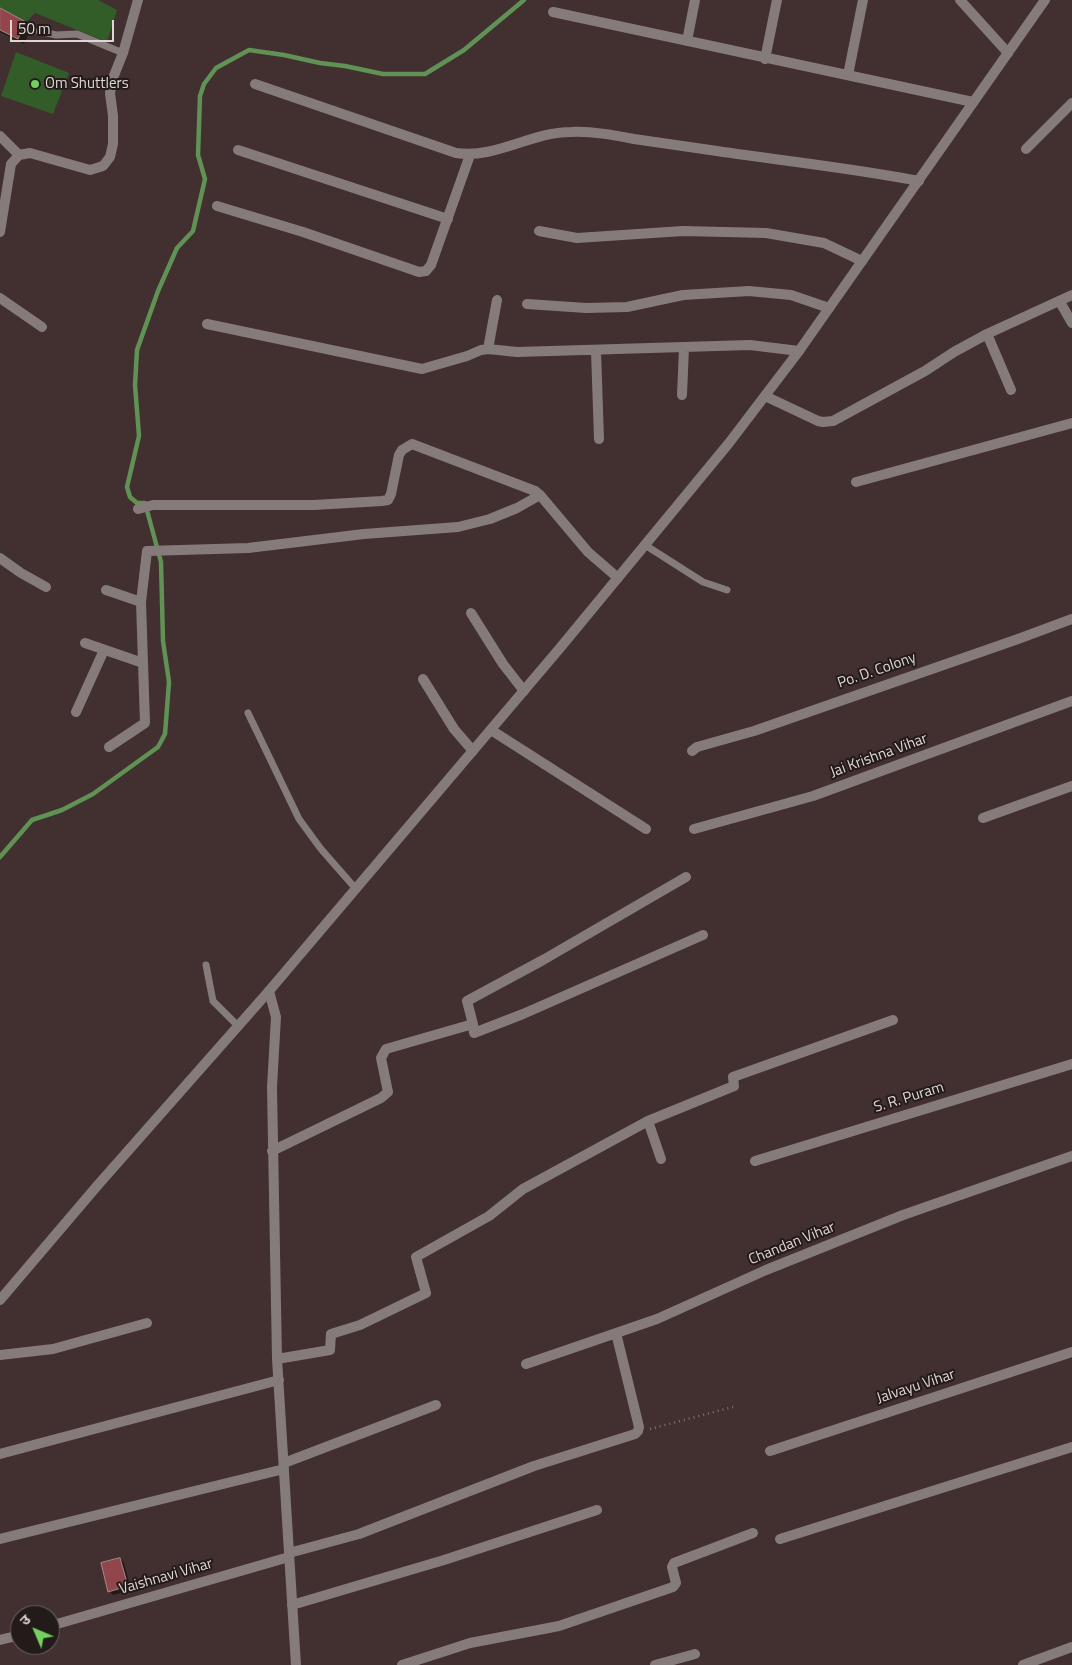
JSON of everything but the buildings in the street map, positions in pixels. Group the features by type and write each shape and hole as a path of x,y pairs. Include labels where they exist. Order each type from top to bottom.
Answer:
{"street":[{"path":"0,232 11,164 19,155 30,153 90,170 103,166 110,157 113,144 113,116 110,92 138,0"},
{"path":"687,41 695,0"},
{"path":"765,59 776,0"},
{"path":"848,75 863,0"},
{"path":"960,0 1008,53"},
{"path":"0,1300 97,1186 270,991 524,691 729,443 799,351 1045,0"},
{"path":"553,12 765,59 973,102"},
{"path":"255,84 456,153 470,155 483,153 548,135 569,132 597,133 719,152 842,167 919,180"},
{"path":"1026,149 1072,103"},
{"path":"0,136 19,155"},
{"path":"238,150 448,219"},
{"path":"217,206 303,232 419,272 426,271 432,265 470,155"},
{"path":"539,231 577,238 683,231 766,233 824,243 862,261"},
{"path":"527,304 586,308 627,306 683,295 748,291 791,295 829,308"},
{"path":"765,396 823,422 833,421 926,371 954,352 987,334 1072,295"},
{"path":"0,298 42,327"},
{"path":"488,349 497,300"},
{"path":"1060,302 1072,323"},
{"path":"207,324 422,369 488,349 517,352 750,346 799,351"},
{"path":"987,334 1011,390"},
{"path":"682,395 684,348"},
{"path":"596,351 599,439"},
{"path":"856,482 1072,424"},
{"path":"138,509 153,506 314,504 388,500 399,455 402,450 412,444 530,489 540,495 588,552 618,578"},
{"path":"109,747 145,723 141,602 147,551 248,548 364,534 458,527 490,519 517,508 540,495"},
{"path":"0,558 21,573 46,586"},
{"path":"106,590 141,602"},
{"path":"471,613 503,664 524,691"},
{"name":"Po. D. Colony","path":"692,751 697,746 754,731 1018,639 1072,618"},
{"path":"84,643 143,663"},
{"path":"76,712 104,650"},
{"path":"423,679 454,729 472,751"},
{"name":"Jai Krishna Vihar","path":"694,829 814,796 1072,701"},
{"path":"491,730 646,829"},
{"path":"983,818 1072,786"},
{"path":"686,876 543,960 467,1001 474,1033 523,1014 702,935"},
{"path":"270,991 276,1017 272,1087 272,1151 277,1359 296,1665"},
{"path":"277,1359 330,1350 331,1334 360,1326 426,1293 416,1257 489,1216 523,1189 648,1121 734,1086 733,1077 892,1020"},
{"path":"272,1151 381,1098 388,1092 381,1058 386,1049 473,1024"},
{"name":"S. R. Puram","path":"755,1161 1072,1064"},
{"path":"648,1121 661,1159"},
{"name":"Chandan Vihar","path":"526,1364 657,1319 766,1270 903,1215 1072,1156"},
{"path":"0,1355 52,1349 147,1323"},
{"path":"616,1334 639,1427"},
{"name":"Jalvayu Vihar","path":"770,1451 1072,1352"},
{"path":"0,1454 279,1380"},
{"path":"0,1540 284,1466 436,1405"},
{"name":"Vaishnavi Vihar","path":"60,1623 359,1534 534,1466 635,1434 639,1427"},
{"path":"780,1539 1072,1447"},
{"path":"292,1605 444,1560 597,1510"},
{"path":"402,1665 470,1643 559,1626 674,1587 676,1583 672,1567 674,1562 753,1533"},
{"path":"1023,1665 1072,1647"},
{"path":"655,1665 695,1654"}],"lane":[{"path":"39,31 56,36 77,34 123,53"},
{"path":"645,545 702,582 726,590"},
{"path":"248,714 299,819 321,849 356,889"},
{"path":"206,965 213,1001 238,1026"}],"path":[{"path":"639,1427 651,1430 733,1407"}],"green space":[{"path":"0,0 98,0 117,10 107,42 35,13 26,22 0,8"},
{"name":"Om Shuttlers","path":"16,52 69,73 53,114 1,96"}],"waterway":[{"path":"0,857 32,820 62,810 93,794 158,747 165,734 169,682 163,641 161,562 145,503 137,503 130,497 127,487 139,436 135,385 137,350 158,291 177,248 193,231 205,179 198,155 200,96 204,84 216,68 249,50 383,74 425,74 464,50 524,0"}],"place":[{"name":"Om Shuttlers","path":"35,84"}]}
